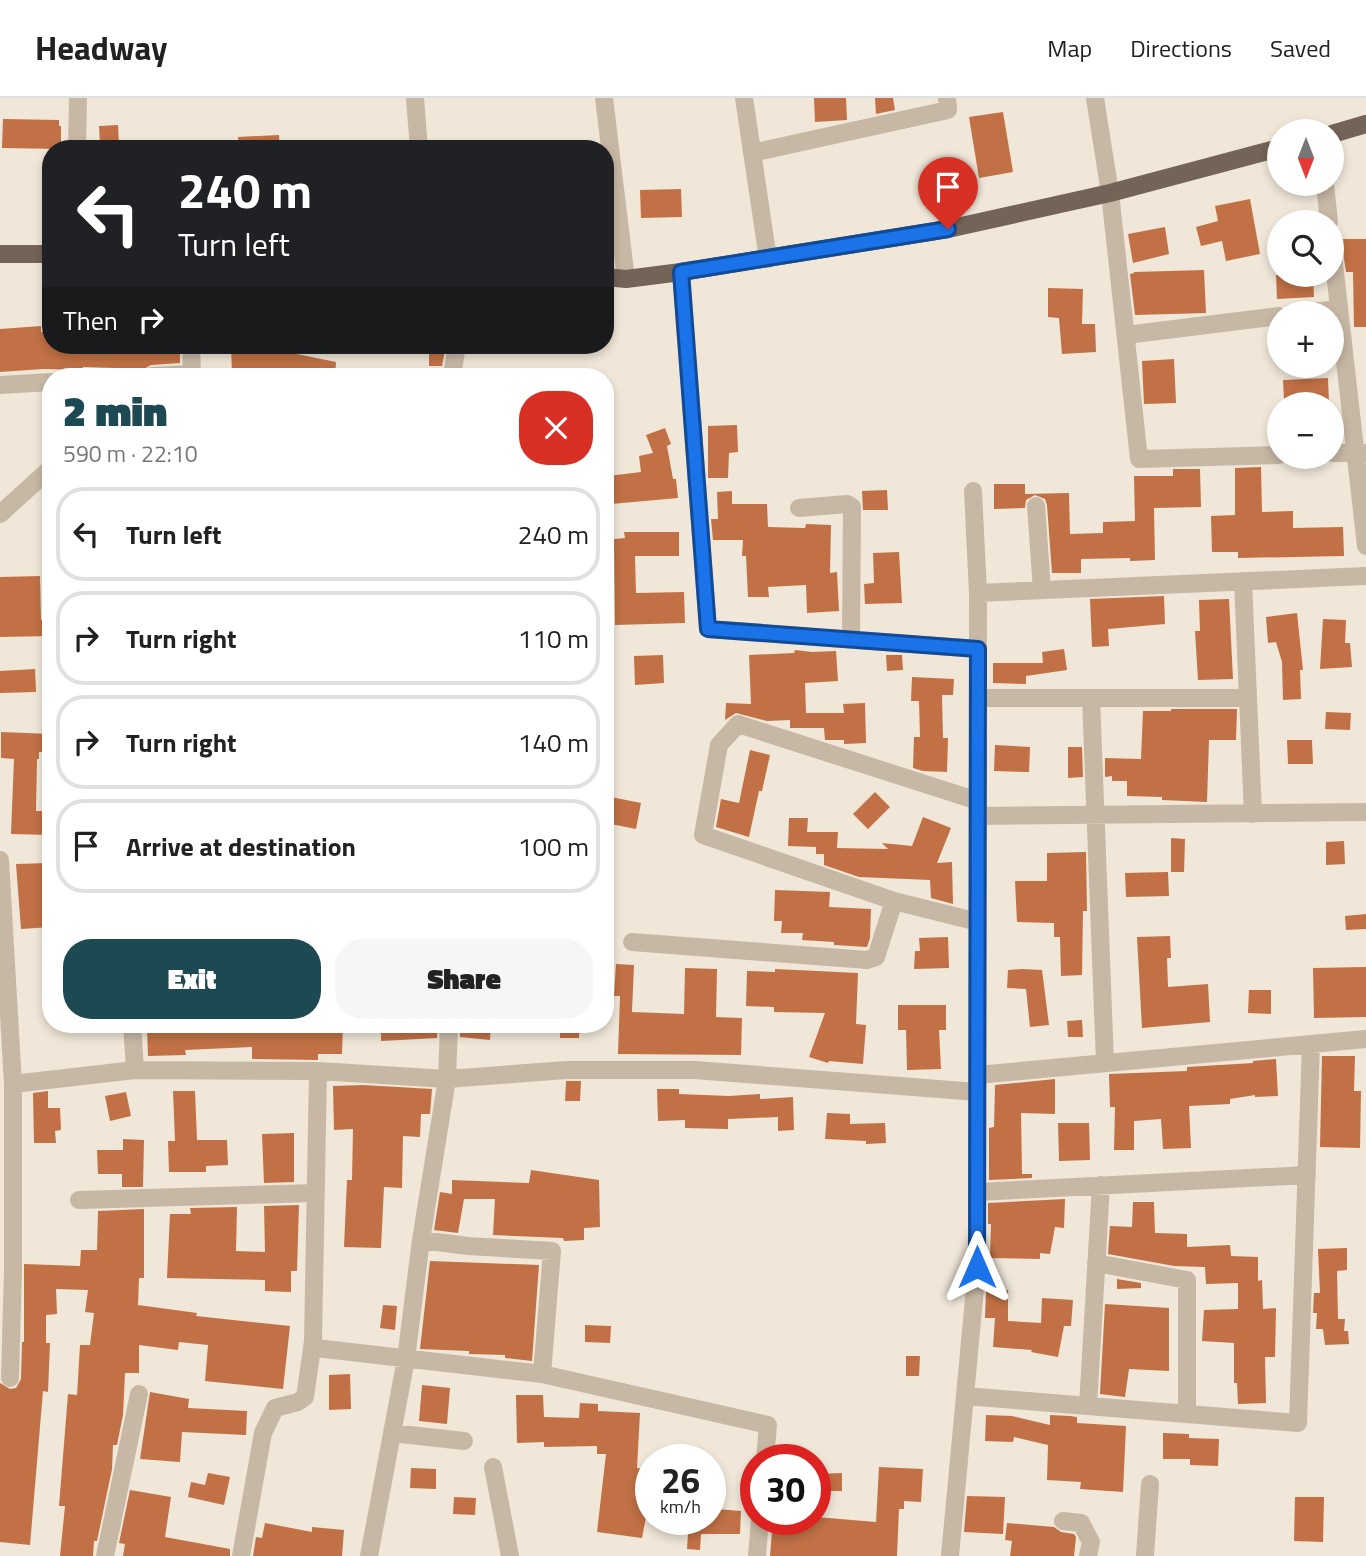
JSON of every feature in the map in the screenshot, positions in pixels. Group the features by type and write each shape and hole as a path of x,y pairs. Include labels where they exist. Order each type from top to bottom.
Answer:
{"main road":[{"path":"1344,130 1366,124"},
{"path":"614,277 626,279 681,272 948,229 1110,193 1267,151"},
{"path":"0,254 42,254"}],"street":[{"path":"77,140 78,98"},
{"path":"415,98 418,140"},
{"path":"604,98 609,140"},
{"path":"744,98 768,258"},
{"path":"752,153 948,110 947,98"},
{"path":"1096,98 1110,193 1139,459 1267,455"},
{"path":"614,180 626,279"},
{"path":"681,272 708,629 978,649"},
{"path":"1126,335 1267,317"},
{"path":"1344,342 1361,453 1366,546"},
{"path":"0,385 42,383"},
{"path":"0,514 42,482"},
{"path":"950,1556 977,1267 978,593 973,491"},
{"path":"799,508 847,504 852,507 851,639"},
{"path":"1036,506 1042,590"},
{"path":"978,593 1366,576"},
{"path":"1243,582 1253,814"},
{"path":"978,698 1248,698"},
{"path":"1091,698 1105,1063"},
{"path":"978,922 894,901 703,835 719,745 738,724 978,809 1096,815 1366,812"},
{"path":"0,860 3,959 13,1084 10,1378"},
{"path":"632,942 867,960 876,957 894,901"},
{"path":"133,1033 135,1070"},
{"path":"369,1556 406,1359 421,1240 447,1079 449,1033"},
{"path":"13,1084 135,1070 318,1071 447,1079 566,1070 695,1070 977,1084 1105,1063 1366,1039"},
{"path":"965,1396 1298,1423 1311,1044"},
{"path":"241,1556 263,1433 275,1408 298,1402 305,1397 313,1341 318,1071"},
{"path":"977,1192 1307,1175"},
{"path":"1088,1406 1101,1185"},
{"path":"79,1200 315,1193"},
{"path":"421,1240 552,1251 542,1374"},
{"path":"1096,1263 1187,1280 1187,1414"},
{"path":"313,1341 316,1348 542,1374 768,1425 766,1444"},
{"path":"105,1556 139,1394"},
{"path":"392,1433 464,1441"},
{"path":"493,1467 509,1556"},
{"path":"1145,1556 1150,1484"},
{"path":"1063,1521 1081,1523 1091,1542 1088,1556"},
{"path":"757,1556 759,1535"}],"building":[{"path":"814,98 846,98 847,120 815,122"},
{"path":"875,98 893,98 895,110 876,114"},
{"path":"1003,112 1013,172 979,178 969,117"},
{"path":"3,119 59,120 61,140 42,140 42,149 2,148"},
{"path":"118,125 119,140 100,140 99,126"},
{"path":"279,135 279,140 238,140 238,137"},
{"path":"681,189 682,217 641,218 640,190"},
{"path":"1250,199 1260,254 1226,261 1222,241 1201,246 1196,227 1218,221 1215,206"},
{"path":"1165,227 1169,254 1133,263 1128,234"},
{"path":"1344,239 1366,239 1366,327 1354,327 1353,272 1346,272"},
{"path":"1204,270 1206,313 1135,315 1130,274"},
{"path":"1276,287 1314,287 1314,297 1277,299"},
{"path":"1048,288 1083,289 1082,324 1095,324 1096,352 1062,354 1059,318 1048,317"},
{"path":"41,326 42,354 180,354 180,363 151,365 146,368 42,368 0,372 0,329"},
{"path":"231,354 297,354 336,362 336,368 232,368"},
{"path":"429,354 444,354 442,366 429,366"},
{"path":"1174,359 1176,403 1144,404 1142,361"},
{"path":"1328,378 1329,392 1284,392 1283,380"},
{"path":"737,425 738,452 729,453 728,478 708,478 708,426"},
{"path":"665,428 671,444 667,446 678,498 614,504 614,475 641,472 639,456 653,453 646,435"},
{"path":"1261,467 1262,512 1293,511 1293,528 1343,527 1344,556 1238,558 1238,552 1212,552 1211,516 1235,515 1235,468"},
{"path":"1173,469 1200,469 1201,507 1154,508 1155,560 1081,559 1081,573 1052,573 1045,499 1035,495 1026,500 1025,508 994,509 994,484 1025,484 1025,494 1069,493 1070,534 1103,533 1103,522 1135,521 1134,476 1173,476"},
{"path":"887,490 888,510 863,510 862,491"},
{"path":"732,491 732,504 767,504 768,527 805,528 806,524 831,525 830,573 837,572 839,611 807,613 806,585 768,587 769,597 748,597 746,556 742,556 743,540 713,540 711,519 718,519 717,492"},
{"path":"624,532 679,532 679,556 635,556 636,593 684,592 685,623 615,625 614,539 625,538"},
{"path":"899,552 902,603 865,604 864,584 874,583 873,553"},
{"path":"40,576 42,636 0,637 0,577"},
{"path":"1164,596 1165,624 1108,629 1109,646 1092,647 1090,599"},
{"path":"1229,599 1233,679 1198,680 1195,631 1200,631 1199,600"},
{"path":"1297,613 1303,670 1300,670 1301,699 1283,700 1282,662 1276,642 1268,643 1266,617"},
{"path":"1323,619 1346,620 1345,643 1350,643 1352,667 1320,669"},
{"path":"1064,649 1067,670 1026,676 1026,684 993,683 993,663 1043,663 1042,652"},
{"path":"795,650 836,651 838,681 805,683 806,713 844,713 843,704 865,703 866,743 844,744 844,740 825,740 824,728 790,728 790,720 767,721 736,713 725,720 726,703 751,704 749,655 794,653"},
{"path":"663,655 664,683 635,685 634,656"},
{"path":"886,655 902,655 903,670 887,671"},
{"path":"35,669 36,692 0,693 0,671"},
{"path":"912,677 954,679 953,695 942,695 943,738 948,738 947,772 913,768 914,737 920,737 919,701 911,701"},
{"path":"1237,709 1236,740 1209,740 1207,802 1127,796 1127,781 1112,781 1112,776 1105,777 1105,758 1141,759 1143,711"},
{"path":"1326,712 1351,713 1350,730 1325,729"},
{"path":"1,732 42,734 42,752 39,752 37,759 36,811 42,811 42,835 11,834 14,759 1,758"},
{"path":"1287,740 1312,740 1313,764 1288,764"},
{"path":"995,745 1030,747 1029,772 994,771"},
{"path":"1068,747 1082,747 1083,777 1068,778"},
{"path":"750,750 770,755 749,837 716,827 721,799 739,803"},
{"path":"875,792 890,807 868,829 853,814"},
{"path":"614,798 641,803 636,829 614,825"},
{"path":"923,817 951,828 937,863 952,862 953,904 931,898 930,880 859,877 824,865 824,854 816,854 816,847 788,846 789,818 808,818 807,832 838,832 837,848 888,849 882,843 912,846"},
{"path":"1171,838 1185,839 1184,872 1171,872"},
{"path":"1344,841 1345,864 1326,865 1326,842"},
{"path":"1086,852 1087,911 1083,911 1082,975 1061,976 1060,937 1054,937 1054,923 1017,922 1015,881 1047,881 1047,853"},
{"path":"42,863 42,928 21,929 16,864"},
{"path":"1168,872 1169,896 1126,897 1125,873"},
{"path":"775,890 830,892 829,907 871,909 867,947 802,940 803,933 781,933 782,921 774,921"},
{"path":"1366,914 1366,929 1346,930 1345,916"},
{"path":"1170,936 1171,958 1167,958 1168,987 1208,984 1210,1022 1142,1028 1137,937"},
{"path":"948,937 949,968 914,969 915,951 920,951 919,938"},
{"path":"616,964 634,965 632,1012 684,1014 685,968 717,969 716,1017 742,1018 741,1055 618,1054 620,996 614,996"},
{"path":"1366,967 1366,1017 1314,1018 1313,968"},
{"path":"775,969 858,973 856,1024 866,1025 863,1064 828,1063 809,1057 825,1013 774,1012 774,1007 746,1006 747,971 775,972"},
{"path":"1008,970 1042,970 1049,1025 1030,1027 1026,989 1007,988"},
{"path":"1249,990 1271,990 1271,1014 1248,1013"},
{"path":"898,1005 946,1005 946,1030 939,1030 941,1069 907,1070 906,1030 898,1030"},
{"path":"1082,1020 1083,1037 1068,1037 1067,1021"},
{"path":"147,1033 343,1033 342,1054 318,1054 318,1060 252,1059 252,1047 185,1050 186,1055 148,1056"},
{"path":"381,1033 437,1033 437,1038 381,1041"},
{"path":"460,1033 490,1033 490,1040 460,1037"},
{"path":"560,1033 579,1033 579,1038 560,1038"},
{"path":"1322,1056 1355,1056 1354,1091 1361,1091 1360,1148 1320,1147"},
{"path":"1276,1059 1278,1096 1255,1095 1230,1099 1230,1104 1189,1106 1191,1148 1163,1149 1161,1119 1134,1121 1134,1150 1114,1150 1115,1107 1110,1107 1109,1074 1187,1071 1187,1067"},
{"path":"1055,1079 1055,1114 1021,1113 1022,1174 1032,1174 1032,1178 989,1180 989,1128 994,1127 995,1085"},
{"path":"566,1081 581,1081 580,1101 565,1101"},
{"path":"333,1086 432,1089 430,1114 421,1114 420,1137 403,1136 402,1188 384,1187 381,1248 344,1247 347,1180 352,1180 353,1129 334,1130"},
{"path":"657,1089 679,1089 679,1094 760,1094 760,1099 793,1097 794,1130 778,1131 778,1117 728,1119 728,1129 685,1128 685,1120 658,1121"},
{"path":"48,1091 48,1108 60,1108 61,1130 55,1131 56,1143 34,1143 33,1093"},
{"path":"173,1091 195,1091 197,1140 227,1140 228,1165 206,1166 206,1172 169,1172 168,1141 175,1141"},
{"path":"126,1092 131,1116 110,1121 105,1096"},
{"path":"827,1113 850,1114 850,1124 885,1123 886,1143 866,1144 866,1141 825,1139"},
{"path":"1058,1123 1089,1123 1090,1160 1059,1161"},
{"path":"294,1133 294,1182 264,1183 262,1134"},
{"path":"123,1139 144,1140 143,1187 122,1187 122,1174 98,1174 97,1150 123,1150"},
{"path":"531,1170 599,1180 600,1227 584,1228 584,1240 493,1235 495,1199 464,1199 458,1233 434,1230 440,1192 452,1194 452,1180 529,1183"},
{"path":"1065,1199 1064,1228 1055,1227 1050,1254 1040,1253 1040,1259 990,1258 991,1224 988,1224 988,1203"},
{"path":"1133,1202 1154,1202 1155,1233 1187,1234 1187,1247 1230,1245 1231,1256 1258,1257 1258,1281 1262,1280 1263,1309 1276,1308 1275,1357 1265,1357 1266,1403 1238,1404 1237,1383 1234,1383 1234,1343 1202,1341 1204,1310 1238,1309 1238,1283 1206,1284 1205,1267 1174,1266 1108,1254 1110,1226 1132,1227"},
{"path":"299,1205 297,1271 291,1271 291,1292 265,1291 265,1280 167,1278 170,1214 191,1214 190,1208 237,1207 236,1251 265,1252 264,1206"},
{"path":"144,1209 144,1278 139,1278 138,1305 197,1313 196,1316 290,1326 283,1389 205,1381 208,1345 179,1342 178,1350 139,1345 139,1373 125,1373 123,1415 117,1445 113,1445 112,1469 97,1541 94,1541 93,1556 60,1556 65,1506 59,1506 68,1394 77,1395 80,1345 90,1345 94,1313 85,1312 88,1290 56,1289 57,1314 46,1315 46,1343 50,1343 48,1392 43,1391 30,1545 0,1542 0,1383 10,1389 16,1388 21,1379 24,1264 80,1266 81,1250 97,1250 98,1211"},
{"path":"1347,1248 1347,1270 1337,1271 1338,1319 1345,1319 1344,1331 1348,1331 1349,1344 1325,1345 1323,1329 1316,1329 1317,1313 1313,1313 1314,1293 1320,1293 1318,1249"},
{"path":"430,1261 539,1265 532,1361 505,1358 505,1355 469,1354 469,1351 420,1349"},
{"path":"1117,1279 1141,1283 1141,1288 1117,1289"},
{"path":"986,1290 1008,1290 1008,1321 1041,1323 1042,1298 1073,1300 1071,1326 1064,1326 1058,1357 1031,1352 1032,1350 993,1347 995,1318 985,1318"},
{"path":"1105,1304 1169,1308 1169,1371 1129,1369 1125,1397 1100,1394"},
{"path":"383,1305 397,1306 395,1330 380,1328"},
{"path":"585,1325 611,1326 610,1343 585,1342"},
{"path":"906,1356 920,1356 919,1376 906,1376"},
{"path":"350,1374 351,1409 329,1410 329,1375"},
{"path":"422,1385 450,1388 447,1424 419,1421"},
{"path":"150,1392 189,1399 188,1408 247,1411 246,1435 182,1432 180,1462 140,1459"},
{"path":"516,1395 543,1395 544,1417 579,1418 580,1403 598,1404 598,1411 640,1413 638,1444 635,1444 635,1535 643,1535 642,1538 597,1532 606,1454 597,1454 597,1446 544,1447 544,1442 517,1443"},
{"path":"986,1415 1012,1416 1050,1425 1050,1415 1070,1416 1077,1417 1077,1423 1126,1426 1123,1492 1080,1489 1081,1482 1047,1480 1048,1445 1014,1437 1013,1442 985,1441"},
{"path":"1163,1433 1189,1434 1189,1438 1219,1439 1218,1466 1190,1465 1190,1459 1163,1459"},
{"path":"879,1467 923,1469 921,1502 904,1501 904,1509 899,1509 897,1556 770,1556 772,1535 831,1535 831,1518 876,1522"},
{"path":"411,1468 436,1469 436,1489 410,1488"},
{"path":"208,1473 230,1477 224,1505 188,1497 191,1482 205,1485"},
{"path":"831,1473 842,1473 842,1491 831,1491"},
{"path":"130,1490 171,1497 165,1537 230,1549 230,1556 123,1556 125,1544 119,1543"},
{"path":"967,1496 1005,1497 1003,1534 964,1532"},
{"path":"454,1497 476,1498 475,1515 453,1514"},
{"path":"1295,1497 1324,1497 1323,1542 1294,1541"},
{"path":"726,1510 740,1511 740,1534 726,1534"},
{"path":"265,1523 312,1532 312,1527 344,1530 342,1556 253,1556 256,1537 262,1538"},
{"path":"1007,1523 1054,1527 1061,1532 1074,1534 1074,1556 1010,1556 1012,1541 1005,1540"},
{"path":"688,1535 701,1535 700,1550 687,1549"}],"route":[{"path":"948,229 681,272 708,629 978,649 977,1267"}]}
